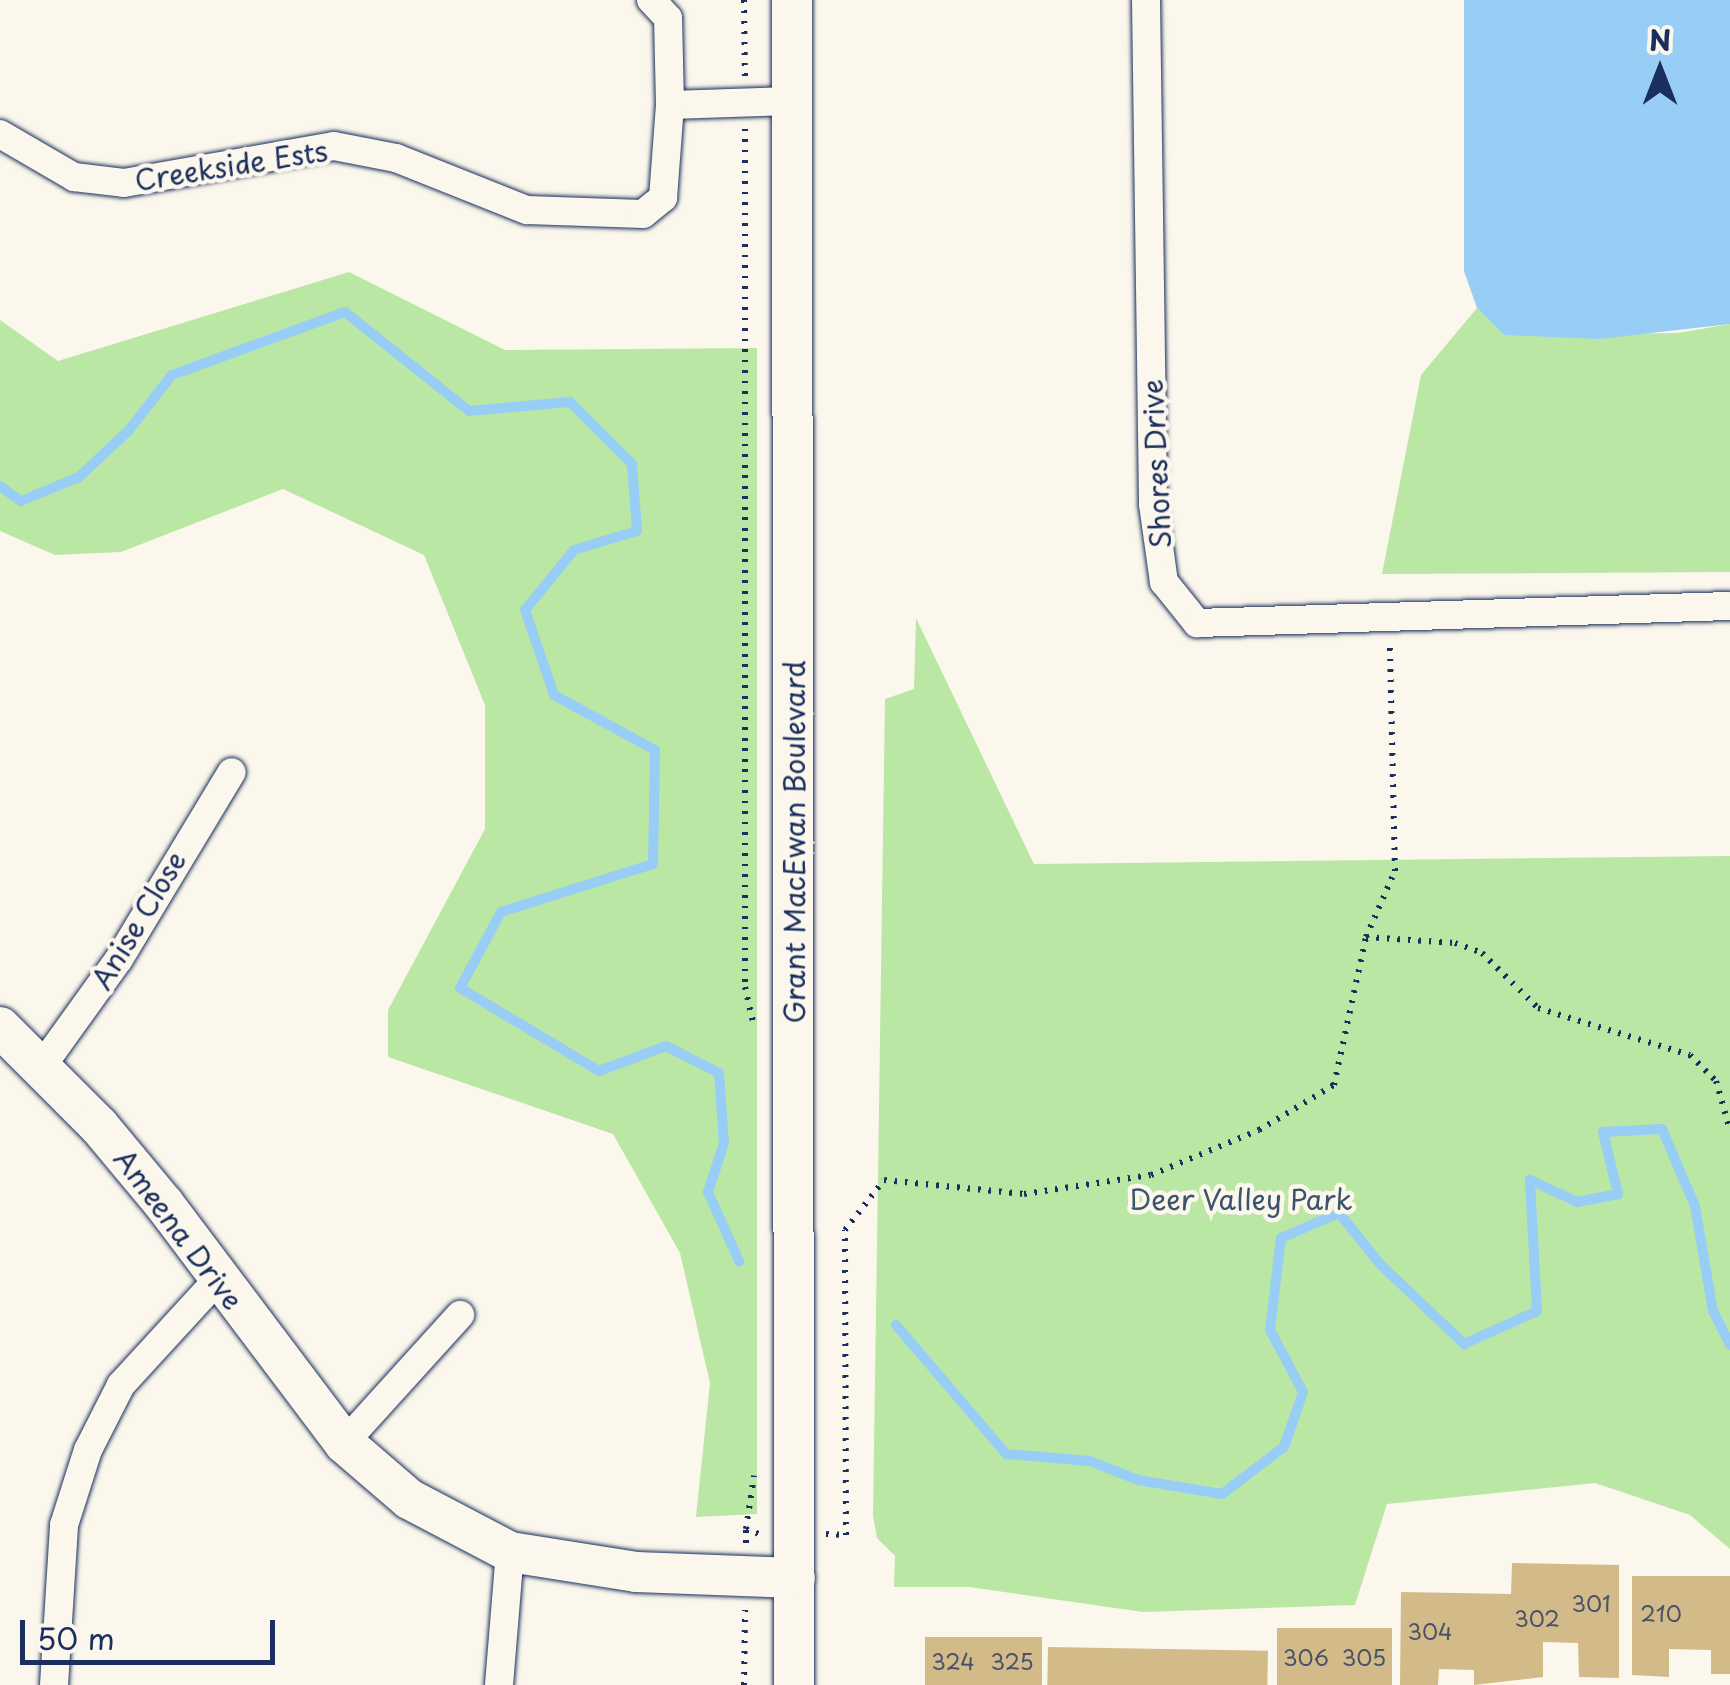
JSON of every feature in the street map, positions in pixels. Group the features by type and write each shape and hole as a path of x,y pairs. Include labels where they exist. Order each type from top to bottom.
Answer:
{"main road":[{"name":"Grant MacEwan Boulevard","path":"792,0 794,1685"},
{"name":"Ameena Drive","path":"0,1027 99,1126 344,1443 409,1500 510,1552 636,1572 794,1578"}],"street":[{"name":"Creekside Ests","path":"0,134 74,176 124,183 334,146 396,158 527,210 643,214 664,198 670,106 668,18 650,0"},
{"name":"Shores Drive","path":"1146,0 1153,504 1164,582 1197,623 1730,606"},
{"path":"670,106 792,101"},
{"name":"Anise Close","path":"42,1066 119,959 232,772"},
{"path":"54,1685 64,1524 88,1450 121,1385 219,1278"},
{"path":"344,1443 460,1316"},
{"path":"499,1685 510,1552"}],"path":[{"path":"744,0 745,987 756,1036"},
{"path":"746,1529 846,1536 845,1230 884,1180 1024,1194 1151,1175 1259,1130 1334,1085 1366,936 1395,871 1397,764 1388,616"},
{"path":"1366,936 1468,948 1500,966 1538,1008 1690,1054 1716,1081 1730,1130"},
{"path":"744,1685 746,1529 754,1462"}],"green space":[{"path":"349,272 505,350 757,348 757,1514 696,1517 710,1383 680,1253 613,1134 388,1057 388,1010 485,829 485,705 424,555 283,489 121,552 55,555 0,531 0,320 58,361"},
{"path":"1477,308 1504,335 1678,333 1730,324 1730,572 1382,574 1421,375"},
{"name":"Deer Valley Park","path":"916,618 1034,864 1730,856 1730,1549 1690,1515 1595,1483 1387,1504 1355,1605 1143,1612 969,1587 894,1587 895,1556 877,1538 873,1516 885,699 914,689"}],"water":[{"path":"1464,0 1730,0 1730,324 1599,339 1504,335 1477,308 1464,271"}],"building":[{"path":"1512,1563 1619,1565 1619,1678 1579,1677 1578,1643 1543,1642 1543,1677 1474,1685 1474,1670 1439,1669 1438,1685 1400,1685 1401,1592 1511,1594"},
{"path":"1632,1576 1730,1576 1730,1674 1711,1674 1711,1650 1669,1649 1669,1677 1632,1675"},
{"path":"1277,1628 1392,1628 1392,1685 1277,1685"},
{"path":"925,1637 1042,1637 1042,1685 925,1685"},
{"path":"1048,1647 1268,1651 1267,1685 1047,1685"}],"waterway":[{"path":"0,486 21,501 79,477 129,430 172,375 345,312 469,411 570,402 632,464 637,531 574,550 525,610 554,695 655,750 653,864 501,912 460,988 599,1071 666,1046 719,1073 724,1143 708,1192 739,1261"},
{"path":"896,1325 1006,1454 1090,1461 1138,1480 1222,1494 1284,1447 1303,1392 1270,1330 1281,1238 1339,1213 1380,1264 1464,1344 1537,1311 1530,1180 1577,1202 1618,1194 1603,1132 1662,1129 1695,1206 1713,1311 1730,1345"}]}
